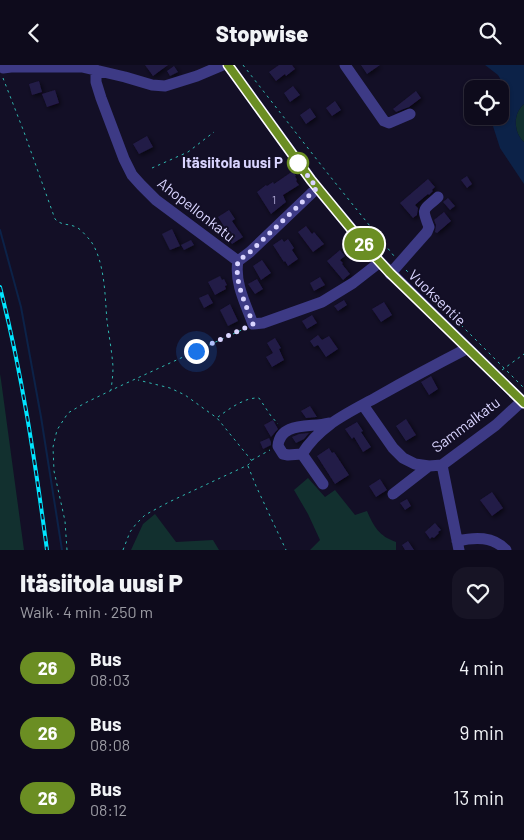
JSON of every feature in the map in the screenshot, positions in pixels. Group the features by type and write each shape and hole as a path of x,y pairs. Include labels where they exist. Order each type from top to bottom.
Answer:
{"street":[{"path":"2,68 82,67 152,85 165,86 180,83 223,65"},
{"name":"Vuoksentie","path":"228,65 317,188 380,262 468,348 500,371 523,402"},
{"path":"345,65 384,121 389,123 410,114"},
{"name":"Ahopellonkatu","path":"96,71 96,82 100,98 132,175 156,200 238,261"},
{"path":"317,188 250,252 238,261 236,271 239,285 253,324 263,323 322,302 353,283 380,262"},
{"path":"390,273 427,232 429,227 423,213 424,209 438,197"},
{"path":"302,454 313,438 330,423 468,348"},
{"name":"Sammalkatu","path":"363,405 392,449 403,458 415,464 429,466 442,465 496,425 523,402"},
{"path":"302,454 283,454 278,446 280,435 297,427 330,423"},
{"path":"302,454 323,484"},
{"path":"442,465 458,546"},
{"path":"393,494 429,466"},
{"path":"458,546 466,539 482,538 493,541 506,550"}],"path":[{"path":"243,65 400,263 500,371 524,388"},
{"path":"2,68 3,79 55,219 60,223 76,227 84,234 91,241 99,261 104,283 113,366 111,390"},
{"path":"152,169 188,152 214,132"},
{"path":"67,550 65,521 54,471 53,447 57,430 68,413 111,390 253,324"},
{"path":"500,371 524,354"},
{"path":"136,379 170,388 185,395 217,418 252,461"},
{"path":"217,418 245,401 259,398 271,416 285,431"},
{"path":"123,550 130,532 144,515 248,465 278,446"},
{"path":"248,465 286,550"}],"green space":[{"path":"524,104 524,142 516,128 516,117"},
{"path":"0,374 1,380 24,550 0,550"},
{"path":"308,478 325,497 335,490 355,515 367,511 378,530 385,537 396,542 396,550 310,550 320,540 294,490"},
{"path":"155,514 176,542 213,540 219,550 131,550 143,524"}],"water":[{"path":"485,65 524,65 524,104 516,117 516,128 524,142 524,184 500,148 493,125 509,125 509,80 501,80 498,75"}],"building":[{"path":"145,65 168,65 153,76"},
{"path":"279,65 292,65 295,69 276,81 269,72"},
{"path":"361,65 380,65 367,74"},
{"path":"174,66 178,72 170,76 167,71"},
{"path":"39,81 42,92 32,95 29,84"},
{"path":"293,86 300,95 290,102 284,93"},
{"path":"55,90 59,103 47,107 42,94"},
{"path":"416,91 421,98 409,107 396,112 393,109"},
{"path":"335,101 341,110 332,116 326,108"},
{"path":"310,108 316,117 306,124 300,115"},
{"path":"147,136 153,147 139,154 133,144"},
{"path":"293,171 299,185 283,195 286,202 271,214 257,192 266,185 273,182 274,184"},
{"path":"467,176 472,184 467,188 461,180"},
{"path":"428,179 435,187 429,195 415,205 418,208 417,215 413,218 400,203"},
{"path":"448,198 455,206 450,210 443,202"},
{"path":"229,210 235,219 232,221 243,237 232,244 222,230 225,228 218,217"},
{"path":"444,212 451,221 437,233 435,232 436,225 434,220"},
{"path":"306,226 324,244 313,252 298,232"},
{"path":"172,229 180,246 170,250 162,234"},
{"path":"282,239 284,242 288,239 298,259 288,266 273,245"},
{"path":"191,240 194,245 184,250 181,245"},
{"path":"340,250 345,256 340,260 350,274 343,280 327,261"},
{"path":"262,260 271,273 261,280 253,266"},
{"path":"220,276 227,285 225,286 226,289 215,295 208,282"},
{"path":"320,277 325,285 314,291 310,283"},
{"path":"257,279 263,289 255,294 248,284"},
{"path":"208,294 213,303 204,308 199,298"},
{"path":"344,300 347,305 338,311 334,306"},
{"path":"384,302 392,315 381,322 372,309"},
{"path":"230,304 238,321 228,326 220,310"},
{"path":"312,315 317,323 307,329 302,321"},
{"path":"318,335 322,340 329,336 338,349 326,357 318,345 314,347 310,341"},
{"path":"275,338 281,348 279,349 284,360 272,367 266,357 273,353 267,343"},
{"path":"431,376 438,389 429,395 421,382"},
{"path":"310,406 317,417 306,418 301,411"},
{"path":"406,419 416,435 406,441 396,426"},
{"path":"273,420 278,429 271,437 264,425"},
{"path":"357,422 371,447 363,452 354,437 352,439 345,429"},
{"path":"309,433 304,439 296,443 292,437 299,434"},
{"path":"269,438 271,445 263,449 260,442"},
{"path":"329,448 332,453 334,452 349,475 335,484 317,456"},
{"path":"380,479 387,490 376,497 369,486"},
{"path":"492,492 503,508 492,516 480,500"},
{"path":"407,499 411,506 405,510 400,503"},
{"path":"435,523 441,530 434,538 430,539 425,532"},
{"path":"408,541 414,550 405,550 402,545"}],"waterway":[{"path":"0,230 21,307 62,550"}],"railway":[{"path":"0,287 27,417 47,550"}],"bus line":[{"name":"26","path":"228,65 311,180 367,248 390,273 524,403"}],"place":[{"name":"Itäsiitola uusi P","path":"298,163"}],"route":[{"path":"196,351 253,324 239,285 236,271 238,261 250,252 317,188 298,163"}]}
